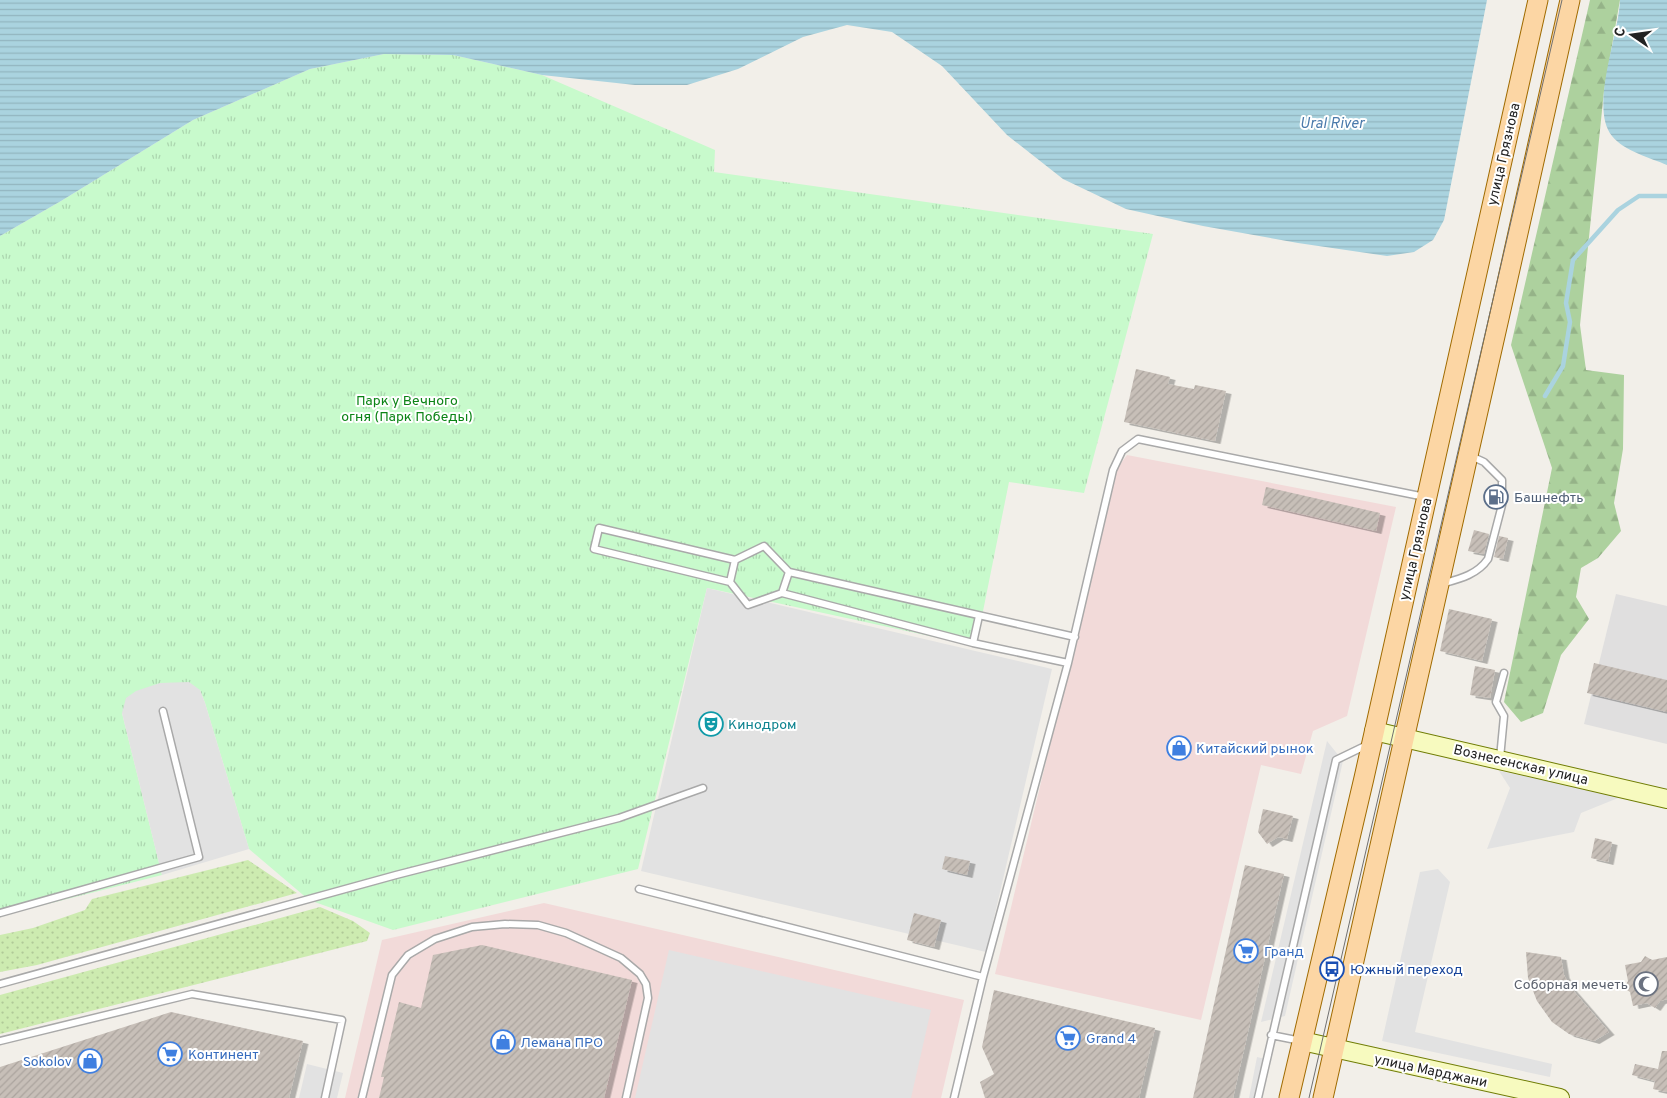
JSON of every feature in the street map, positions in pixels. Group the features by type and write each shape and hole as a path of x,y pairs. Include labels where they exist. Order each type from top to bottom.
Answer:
{"main road":[{"name":"улица Грязнова","path":"1289,1098 1373,737 1538,0"},
{"path":"1323,1098 1406,737 1438,584 1570,0"}],"street":[{"name":"Вознесенская улица","path":"1373,737 1406,737 1667,800"},
{"name":"улица Марджани","path":"1302,1041 1560,1098"}],"lane":[{"path":"954,1098 983,977 1068,663 1113,470 1122,451 1138,439 1426,497"},
{"path":"1438,584 1458,580 1478,571 1488,560 1502,505 1502,480 1484,462 1468,455"},
{"path":"1068,663 973,642 782,593 748,605 730,582 594,549 599,528 734,560 764,546 789,572 1074,637"},
{"path":"730,582 734,560"},
{"path":"782,593 789,572"},
{"path":"973,642 979,616"},
{"path":"1500,759 1504,716 1496,702 1504,673"},
{"path":"0,913 199,857 162,710"},
{"path":"1258,1098 1336,760 1373,737"},
{"path":"0,984 396,875 619,818 703,788"},
{"path":"639,889 983,977"},
{"path":"362,1098 392,975 408,955 435,939 472,927 505,924 538,925 566,933 621,958 640,974 646,984 648,998 626,1098"},
{"path":"0,1041 192,994 342,1020 324,1098"},
{"path":"1271,1035 1302,1041"}],"shaded area":[{"name":"Китайский рынок","path":"1127,455 1396,507 1347,716 1313,731 1301,774 1261,765 1201,1020 995,974 1116,470"},
{"path":"707,588 1052,669 986,952 641,871"},
{"path":"1616,594 1667,606 1667,744 1584,724"},
{"path":"189,682 200,690 205,703 249,849 162,875 122,713 126,698 136,691 160,683"},
{"path":"1327,741 1343,761 1285,1016 1261,1022"},
{"path":"1499,771 1623,796 1581,813 1574,832 1487,849 1510,788"},
{"path":"1438,869 1450,882 1415,1032 1552,1064 1550,1077 1382,1041 1420,872"},
{"path":"544,903 964,1000 941,1098 345,1098 382,940"},
{"path":"669,950 931,1010 911,1098 635,1098"},
{"path":"1257,1057 1269,1060 1261,1098 1249,1098"},
{"path":"307,1064 343,1073 337,1098 299,1098"}],"green space":[{"path":"1590,0 1620,0 1604,91 1580,325 1586,370 1624,375 1623,449 1614,503 1621,531 1598,558 1581,568 1576,597 1589,619 1561,655 1543,713 1521,722 1504,702 1552,468 1511,345"},
{"name":"Парк у Вечного огня (Парк Победы)","path":"384,54 453,55 542,75 715,150 714,172 1153,234 1084,493 1009,482 976,646 707,588 638,869 393,930 309,900 249,849 200,690 122,713 162,875 0,916 0,236 193,120 310,69"},
{"path":"248,860 297,893 37,965 0,972 0,935 33,928 85,910 92,899"},
{"path":"320,907 353,921 370,933 367,941 0,1034 0,995"}],"water":[{"name":"Ural River","path":"0,0 1487,0 1444,220 1433,240 1414,252 1387,256 1203,226 1126,209 1063,179 1007,135 942,66 892,32 847,25 803,37 738,69 687,85 635,85 542,75 453,55 384,54 310,69 193,120 0,236"},
{"path":"1620,0 1667,0 1667,165 1623,146 1612,136 1606,124 1603,108 1604,90"}],"building":[{"path":"1136,369 1170,377 1168,384 1194,389 1195,385 1226,391 1215,441 1124,422"},
{"path":"1266,487 1380,513 1376,531 1262,505"},
{"path":"1474,530 1489,534 1484,554 1468,551"},
{"path":"1499,536 1508,538 1503,559 1494,557"},
{"path":"1449,609 1492,619 1482,661 1440,651"},
{"path":"1594,663 1667,680 1667,712 1587,693"},
{"path":"1475,666 1495,670 1490,698 1470,695"},
{"path":"1263,809 1293,816 1287,839 1278,837 1267,844 1258,832"},
{"path":"1595,838 1612,842 1608,862 1591,858"},
{"path":"945,856 970,861 967,875 942,869"},
{"name":"Гранд","path":"1245,865 1284,874 1233,1098 1193,1098"},
{"path":"914,913 941,920 934,947 907,940"},
{"name":"Лемана ПРО","path":"482,945 632,980 604,1098 379,1098 384,1077 381,1077 399,1002 421,1008 433,955"},
{"path":"1526,952 1561,957 1564,975 1571,988 1609,1032 1594,1041 1569,1034 1552,1022 1537,1001 1528,978"},
{"name":"Соборная мечеть","path":"1645,956 1652,960 1667,957 1667,999 1660,1001 1655,1008 1647,1003 1633,1006 1630,992 1624,988 1628,981 1625,965 1641,962"},
{"name":"Grand 4","path":"994,990 1155,1028 1139,1098 985,1098 980,1082 994,1074 982,1047"},
{"name":"Континент","path":"171,1012 303,1041 289,1098 0,1098 0,1067"},
{"path":"1662,1051 1667,1051 1667,1092 1653,1089 1655,1081 1632,1075 1635,1064 1658,1069"}],"waterway":[{"path":"1545,396 1563,366 1570,322 1566,303 1573,260 1618,210 1639,196 1667,196"}],"tram line":[{"path":"1309,1098 1562,0"}],"place":[{"name":"Башнефть","path":"1496,497"},
{"name":"Кинодром","path":"711,724"},
{"name":"Китайский рынок","path":"1179,748"},
{"name":"Гранд","path":"1246,951"},
{"name":"Южный переход","path":"1332,969"},
{"name":"Соборная мечеть","path":"1646,984"},
{"name":"Grand 4","path":"1068,1038"},
{"name":"Лемана ПРО","path":"503,1042"},
{"name":"Континент","path":"170,1054"},
{"name":"Sokolov","path":"90,1061"}]}
